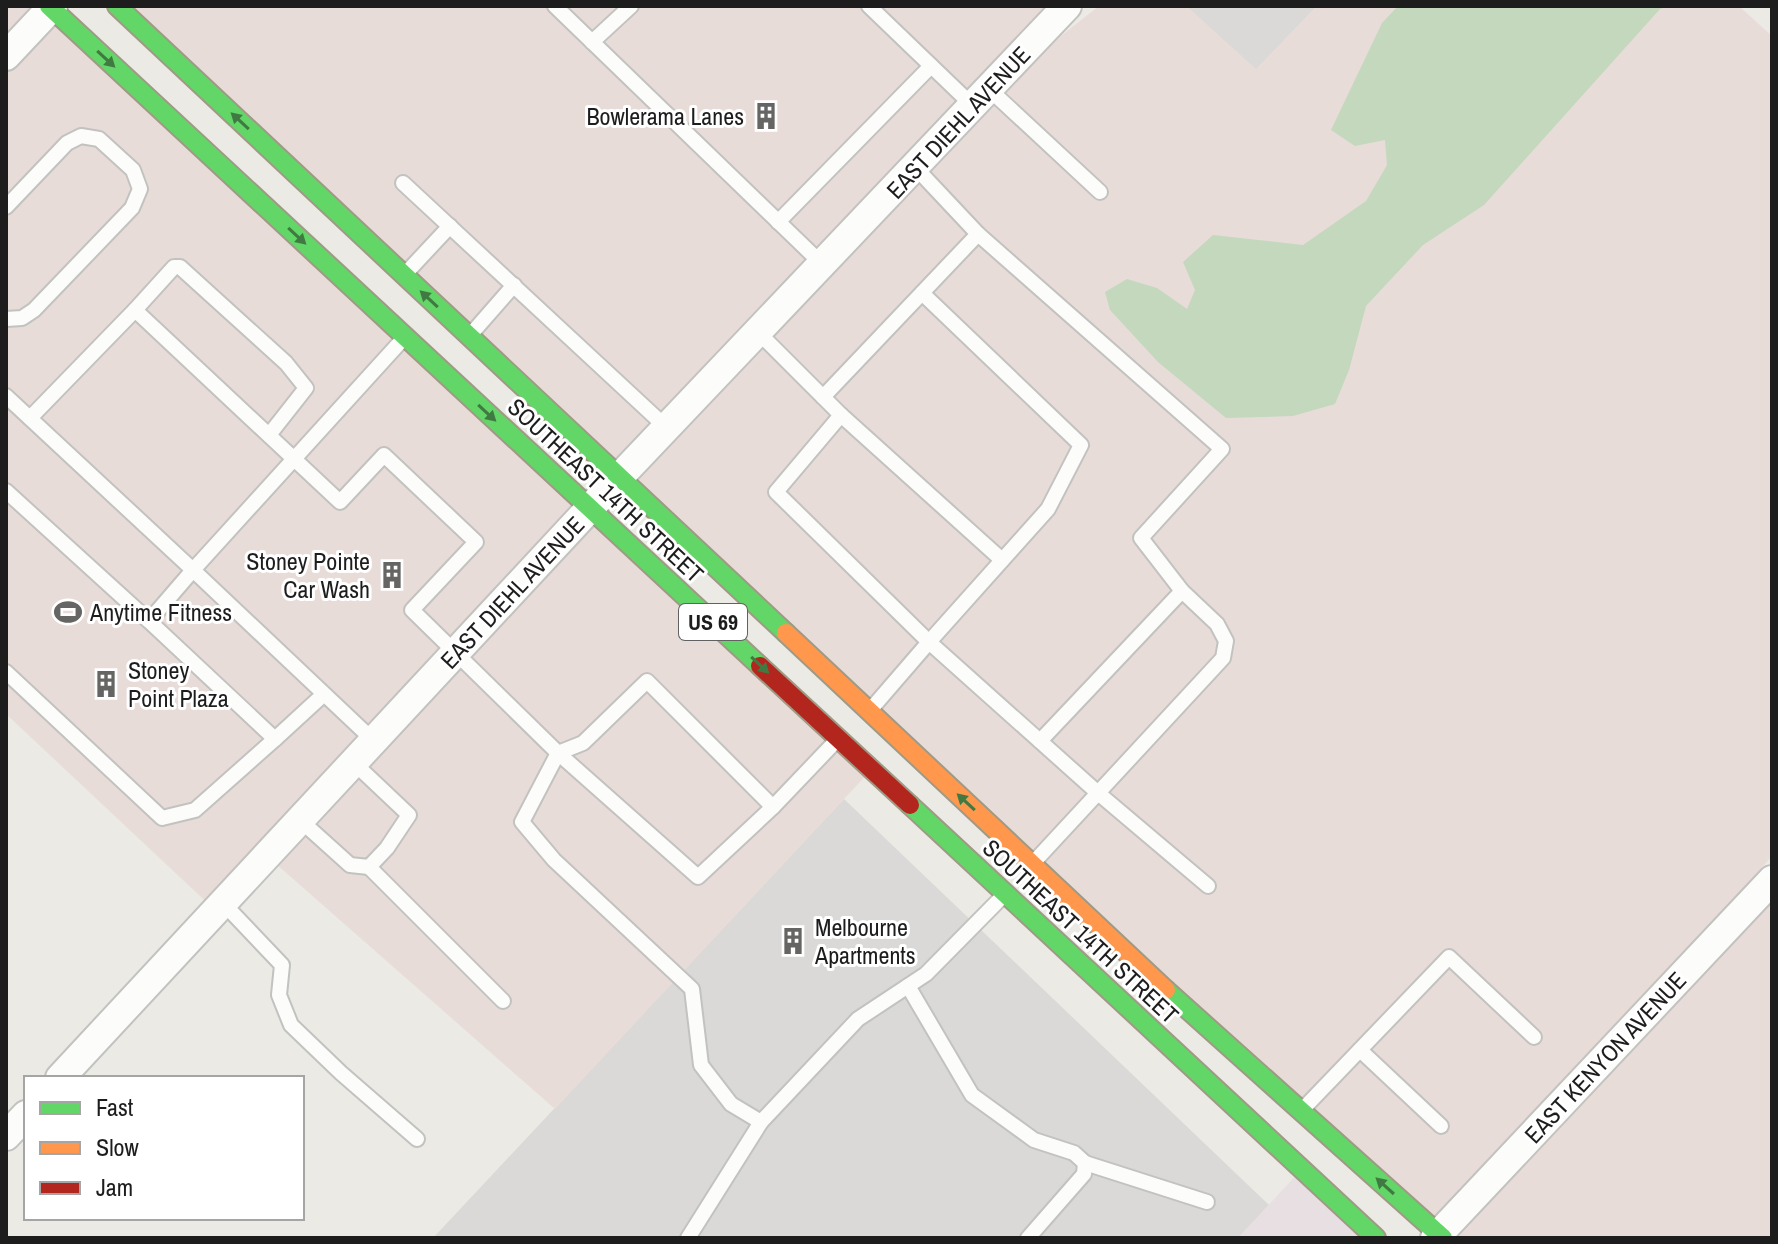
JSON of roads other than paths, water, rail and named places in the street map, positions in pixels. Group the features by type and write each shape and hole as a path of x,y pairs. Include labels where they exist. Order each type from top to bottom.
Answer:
{"main road":[{"name":"SOUTHEAST 14TH STREET","path":"117,6 869,711 1019,879 1376,1238"},
{"name":"SOUTHEAST 14TH STREET","path":"51,7 839,738 1192,1014 1439,1237"}],"street":[{"name":"EAST DIEHL AVENUE","path":"62,1076 590,508 1067,6"},
{"path":"6,56 51,7"},
{"name":"EAST KENYON AVENUE","path":"1439,1237 1772,880"},
{"path":"6,1136 24,1117"}],"lane":[{"path":"555,6 822,264"},
{"path":"592,42 631,6"},
{"path":"869,6 931,66 981,97 1100,192"},
{"path":"778,222 931,66"},
{"path":"6,207 67,143 81,136 99,139 133,170 140,189 132,208 34,310 22,318 6,319"},
{"path":"688,1238 761,1122 858,1019 926,974 1019,879 1223,658 1226,641 1217,624 1182,591 1141,538 1222,449 978,234 915,167"},
{"path":"403,183 667,428"},
{"path":"404,275 450,226"},
{"path":"823,397 978,234"},
{"path":"30,418 174,267 180,267 286,363 306,388 269,435"},
{"path":"469,336 514,285"},
{"path":"869,711 1048,509 1081,445 922,293"},
{"path":"135,310 340,502 384,455 476,542 412,610 558,753 698,877 773,807 839,738"},
{"path":"758,332 841,415 1002,560"},
{"path":"149,621 405,337"},
{"path":"6,396 374,741"},
{"path":"841,415 776,492 929,642 1098,793 1208,886"},
{"path":"6,491 275,739"},
{"path":"1040,741 1182,591"},
{"path":"6,672 162,818 195,810 324,694"},
{"path":"761,1122 731,1104 701,1065 692,989 554,860 522,822 558,753 583,743 647,681 773,807"},
{"path":"354,763 409,815 387,848 369,867"},
{"path":"300,820 350,865 369,867 503,1001"},
{"path":"223,903 282,965 279,995 291,1025 417,1139"},
{"path":"1301,1111 1449,957 1534,1037"},
{"path":"908,986 972,1095 1034,1140 1074,1153 1085,1163 1207,1202"},
{"path":"1360,1050 1441,1126"},
{"path":"1028,1238 1084,1174 1085,1163"}],"place":[{"name":"Bowlerama Lanes","path":"766,116"},
{"name":"Stoney Pointe Car Wash","path":"392,575"},
{"name":"Anytime Fitness","path":"68,612"},
{"name":"Stoney Point Plaza","path":"106,684"},
{"name":"Melbourne Apartments","path":"793,941"}]}
